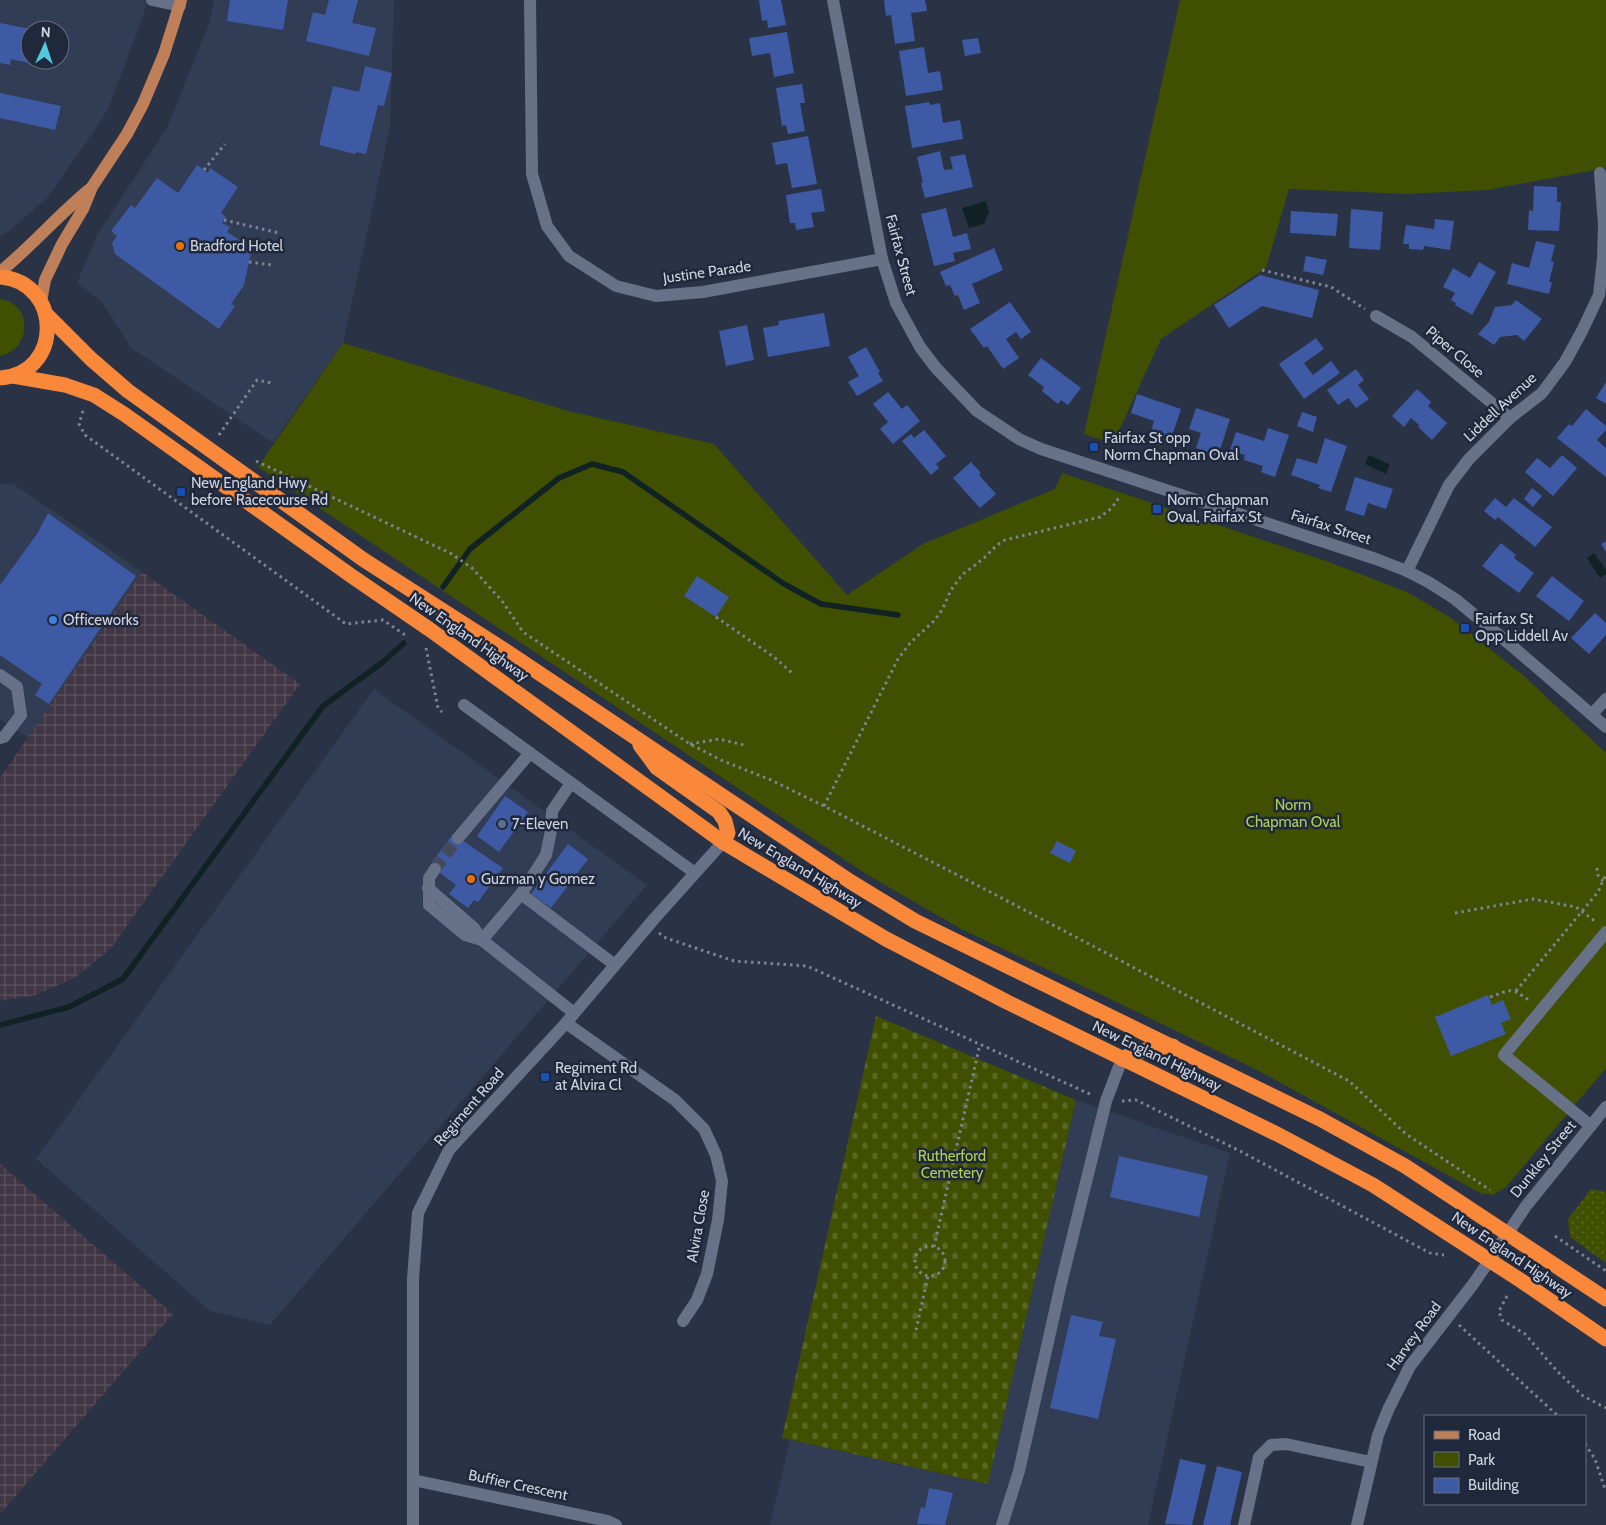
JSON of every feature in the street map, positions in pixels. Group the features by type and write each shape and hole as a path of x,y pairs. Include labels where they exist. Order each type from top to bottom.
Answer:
{"highway":[{"name":"New England Highway","path":"0,277 18,281 31,290 44,308 91,358 128,391 364,560 506,651 851,882 915,920 1320,1119 1405,1166 1606,1299"},
{"path":"4,378 30,367 42,353 48,334 44,308"},
{"name":"New England Highway","path":"4,378 65,385 94,395 124,414 436,634 723,842 886,939 1007,1002 1277,1134 1373,1185 1490,1260 1606,1339"},
{"path":"633,736 657,768 719,812 725,821 728,832 723,842"},
{"path":"1122,1059 1135,1052 1150,1048 1173,1046"}],"main road":[{"path":"44,308 45,280 52,262 83,209 92,187 128,134 143,104 164,54 180,3"},
{"path":"0,272 92,187"}],"street":[{"path":"152,0 180,3"},
{"name":"Justine Parade","path":"530,0 532,174 547,226 568,256 616,286 656,296 703,292 882,259"},
{"name":"Fairfax Street","path":"833,0 882,259 896,304 920,347 977,411 1019,439 1050,452 1376,559 1407,571 1455,599 1606,727"},
{"name":"Liddell Avenue","path":"1407,571 1449,485 1469,459 1510,418 1542,393 1565,362 1602,295 1604,225 1600,173"},
{"name":"Piper Close","path":"1376,316 1412,337 1510,418"},
{"path":"0,675 17,687 21,715 4,737 0,738"},
{"path":"1592,714 1606,699"},
{"path":"464,705 695,874"},
{"path":"458,838 530,754"},
{"path":"482,940 521,894 546,855 551,831 552,811 571,783"},
{"name":"Regiment Road","path":"413,1525 413,1279 418,1213 449,1150 566,1023 648,926 723,842"},
{"path":"435,869 429,878 429,905 464,935 482,940 574,1013"},
{"path":"521,894 615,965"},
{"path":"1591,1126 1504,1055 1603,928"},
{"name":"Alvira Close","path":"566,1023 675,1100 704,1129 716,1155 722,1181 718,1220 704,1283 698,1300 683,1321"},
{"path":"1002,1525 1019,1471 1061,1284 1106,1101 1122,1059"},
{"name":"Dunkley Street","path":"1490,1260 1526,1206 1606,1107"},
{"name":"Harvey Road","path":"1357,1525 1378,1435 1410,1366 1490,1260"},
{"path":"1244,1525 1259,1457 1271,1445 1286,1444 1371,1462"},
{"name":"Buffier Crescent","path":"413,1480 608,1521 616,1525"}],"path":[{"path":"204,170 225,144"},
{"path":"224,220 279,233"},
{"path":"249,262 272,265"},
{"path":"1262,270 1331,287 1376,316"},
{"path":"219,435 257,380 272,383"},
{"path":"83,411 80,424 85,435 346,624 383,620 412,639"},
{"path":"211,430 227,440"},
{"path":"250,457 450,553 472,568 502,601 523,632 690,744 723,761 771,780 824,806 1013,903 1349,1081 1406,1134 1490,1190"},
{"path":"824,806 898,659 911,642 934,621 942,610 951,590 962,575 984,558 997,544 1005,540 1100,517 1112,508 1120,496"},
{"path":"716,617 774,657 792,673"},
{"path":"419,644 426,648 438,708 442,712"},
{"path":"690,744 719,740 744,745"},
{"path":"1597,868 1597,874 1603,881"},
{"path":"1516,991 1598,892 1606,874"},
{"path":"1455,913 1533,899 1576,907 1603,928"},
{"path":"648,926 666,938 734,960 807,966 1106,1101 1136,1100 1238,1150 1430,1253 1444,1255"},
{"path":"1490,998 1511,990 1516,991 1541,1009"},
{"path":"934,1247 980,1044"},
{"path":"1555,1236 1606,1271"},
{"path":"934,1247 942,1252 945,1262 942,1271 928,1276 917,1268 917,1254 924,1248 934,1247"},
{"path":"916,1330 928,1276"},
{"path":"1507,1296 1499,1310 1502,1320 1525,1334 1557,1371 1584,1396 1606,1408"},
{"path":"1448,1316 1557,1415"},
{"path":"1586,1445 1595,1458 1605,1489"}],"shaded area":[{"path":"0,0 147,0 144,14 108,109 47,198 0,237"},
{"path":"214,0 394,0 390,128 343,343 273,443 131,348 102,302 77,283 97,235 167,128 210,21"},
{"path":"986,201 989,212 984,224 969,228 962,208"},
{"path":"1369,455 1390,465 1386,474 1365,464"},
{"name":"Officeworks","path":"12,483 142,572 28,738 0,719 0,485"},
{"path":"1594,553 1606,570 1606,574 1600,578 1587,558"},
{"path":"142,572 300,684 111,948 76,977 36,995 0,1001 0,778"},
{"path":"374,689 647,885 270,1325 210,1311 36,1159"},
{"path":"1076,1100 1230,1153 1148,1525 770,1525 790,1440 988,1484"},
{"path":"0,1164 173,1314 0,1514"}],"green space":[{"path":"1180,0 1606,0 1606,168 1487,190 1406,194 1289,189 1266,268 1161,339 1113,444 1084,434"},
{"path":"0,299 11,302 18,309 23,317 24,327 23,336 18,345 11,352 0,356"},
{"name":"Norm Chapman Oval","path":"343,343 568,411 714,444 847,595 923,544 1055,489 1062,473 1326,561 1407,592 1451,618 1524,676 1606,753 1606,1068 1506,1187 1493,1195 1480,1193 1261,1072 963,930 866,874 258,467"},
{"name":"Rutherford Cemetery","path":"876,1016 1076,1100 988,1484 782,1438"},
{"path":"1591,1189 1606,1192 1606,1263 1570,1237 1568,1219"}],"building":[{"path":"230,0 288,0 283,30 227,21"},
{"path":"329,0 358,0 352,23 376,28 369,56 306,41 313,12 325,15"},
{"path":"759,0 781,0 786,25 768,28 767,20 762,21"},
{"path":"884,0 925,0 927,11 911,13 915,41 895,44 891,15 886,16"},
{"path":"0,23 20,27 20,61 11,59 10,65 0,63"},
{"path":"787,32 794,73 774,77 770,53 752,56 749,38"},
{"path":"978,38 981,53 965,56 962,40"},
{"path":"924,47 928,73 940,71 943,90 906,96 899,51"},
{"path":"365,66 392,73 384,106 378,105 366,154 356,152 355,154 319,145 333,86 359,92"},
{"path":"802,84 805,103 800,103 805,131 788,134 786,125 782,126 776,88"},
{"path":"0,93 61,106 55,130 0,118"},
{"path":"929,102 930,105 940,103 943,123 960,120 963,139 912,148 905,106"},
{"path":"808,136 817,184 792,188 787,163 776,165 772,143"},
{"path":"940,151 944,170 953,169 950,157 965,154 973,187 925,198 917,157"},
{"name":"Bradford Hotel","path":"197,165 208,173 210,168 238,187 221,213 226,217 222,223 230,227 227,232 252,248 244,285 231,304 235,306 219,329 115,254 112,243 117,236 111,231 131,205 135,208 157,178 178,193"},
{"path":"1534,186 1557,187 1557,202 1561,202 1559,231 1528,230 1529,210 1533,211"},
{"path":"821,189 825,211 811,213 814,227 796,230 795,223 790,223 786,195"},
{"path":"946,208 953,237 967,233 971,249 953,253 955,261 934,266 921,214"},
{"path":"1351,209 1383,212 1380,250 1349,248"},
{"path":"1291,211 1338,214 1336,236 1290,233"},
{"path":"1435,219 1454,221 1450,250 1424,246 1423,250 1409,249 1409,244 1403,244 1406,225 1434,229"},
{"path":"1536,241 1555,245 1551,261 1554,262 1549,282 1552,282 1549,294 1507,284 1512,263 1529,268"},
{"path":"994,248 1003,270 972,284 980,303 964,310 958,295 955,296 950,285 946,286 940,272"},
{"path":"1306,256 1327,260 1323,275 1303,271"},
{"path":"1479,262 1496,272 1472,315 1455,305 1456,303 1451,300 1455,293 1443,287 1453,268 1470,278"},
{"path":"1260,275 1319,290 1312,318 1262,306 1229,328 1214,305"},
{"path":"1516,300 1542,319 1524,341 1517,335 1500,337 1494,345 1478,334 1489,322 1495,307 1512,305"},
{"path":"1010,302 1031,332 1021,339 1016,332 1006,339 1019,358 1003,369 987,346 984,348 970,329"},
{"path":"824,313 830,346 768,357 763,328 779,325 778,321"},
{"path":"747,325 754,360 726,366 719,331"},
{"path":"1316,338 1324,349 1304,363 1313,375 1331,361 1340,373 1304,399 1279,364"},
{"path":"866,347 883,381 857,396 848,382 859,376 848,357"},
{"path":"1041,358 1081,388 1068,405 1061,400 1058,404 1042,391 1044,387 1028,375"},
{"path":"1356,369 1364,380 1358,385 1369,399 1356,408 1348,398 1338,405 1327,390"},
{"path":"1606,382 1606,404 1596,398"},
{"path":"1417,389 1431,402 1428,406 1447,423 1432,440 1411,418 1404,427 1392,416"},
{"path":"888,392 902,409 907,405 920,421 893,444 880,429 888,422 873,404"},
{"path":"1137,394 1181,409 1170,442 1150,436 1154,421 1131,413"},
{"path":"1196,408 1230,419 1218,456 1196,448 1201,433 1189,429"},
{"path":"1586,409 1606,426 1606,430 1597,440 1606,448 1606,477 1557,438 1569,424 1572,426"},
{"path":"1302,412 1317,417 1313,432 1297,426"},
{"path":"1268,428 1289,435 1275,477 1261,472 1263,466 1244,460 1245,455 1230,450 1236,432 1264,441"},
{"path":"924,430 946,456 936,464 939,468 931,475 902,441 911,434 914,438"},
{"path":"1325,438 1347,446 1331,492 1318,488 1320,485 1291,475 1297,458 1317,464"},
{"path":"1562,455 1577,468 1553,496 1525,472 1537,458 1550,468"},
{"path":"971,462 981,473 979,475 996,494 980,508 953,478"},
{"path":"1355,477 1393,489 1386,509 1368,503 1364,516 1345,510"},
{"path":"1532,488 1542,496 1533,507 1524,499"},
{"path":"1495,498 1506,507 1514,498 1552,527 1535,547 1498,517 1495,520 1484,511"},
{"name":"Officeworks","path":"48,513 136,576 49,704 35,695 42,684 0,655 0,585 37,534"},
{"path":"1606,541 1606,552 1601,544"},
{"path":"1501,543 1516,555 1514,558 1534,573 1519,593 1482,566"},
{"path":"697,576 729,597 716,617 684,596"},
{"path":"1552,576 1584,601 1569,621 1536,596"},
{"path":"1595,613 1606,623 1606,635 1589,654 1571,638"},
{"name":"7-Eleven","path":"505,796 528,812 499,852 477,836"},
{"name":"Guzman y Gomez","path":"453,834 503,868 478,902 474,900 468,908 449,894 456,885 430,865"},
{"path":"1057,841 1076,851 1070,863 1050,853"},
{"path":"568,844 588,859 551,908 531,894"},
{"path":"1488,995 1492,1005 1503,1000 1511,1019 1501,1023 1506,1034 1451,1056 1435,1017"},
{"path":"1119,1156 1208,1176 1199,1217 1110,1197"},
{"path":"1071,1315 1103,1322 1099,1336 1116,1339 1098,1419 1050,1408"},
{"path":"1180,1459 1206,1465 1192,1525 1165,1524"},
{"path":"1217,1466 1242,1472 1230,1525 1203,1525"},
{"path":"929,1488 953,1493 945,1525 917,1524 921,1507 925,1508"}],"waterway":[{"path":"443,587 470,549 559,478 592,464 623,472 784,584 821,604 898,615"},
{"path":"0,1025 69,1007 123,979 323,706 383,662 404,643"}],"tunnel":[{"path":"435,869 458,838"}],"place":[{"name":"Bradford Hotel","path":"180,246"},
{"name":"Fairfax St opp Norm Chapman Oval","path":"1094,447"},
{"name":"New England Hwy before Racecourse Rd","path":"181,492"},
{"name":"Norm Chapman Oval, Fairfax St","path":"1157,509"},
{"name":"Officeworks","path":"53,620"},
{"name":"Fairfax St Opp Liddell Av","path":"1465,628"},
{"name":"7-Eleven","path":"502,824"},
{"name":"Guzman y Gomez","path":"471,879"},
{"name":"Regiment Rd at Alvira Cl","path":"545,1077"}]}
